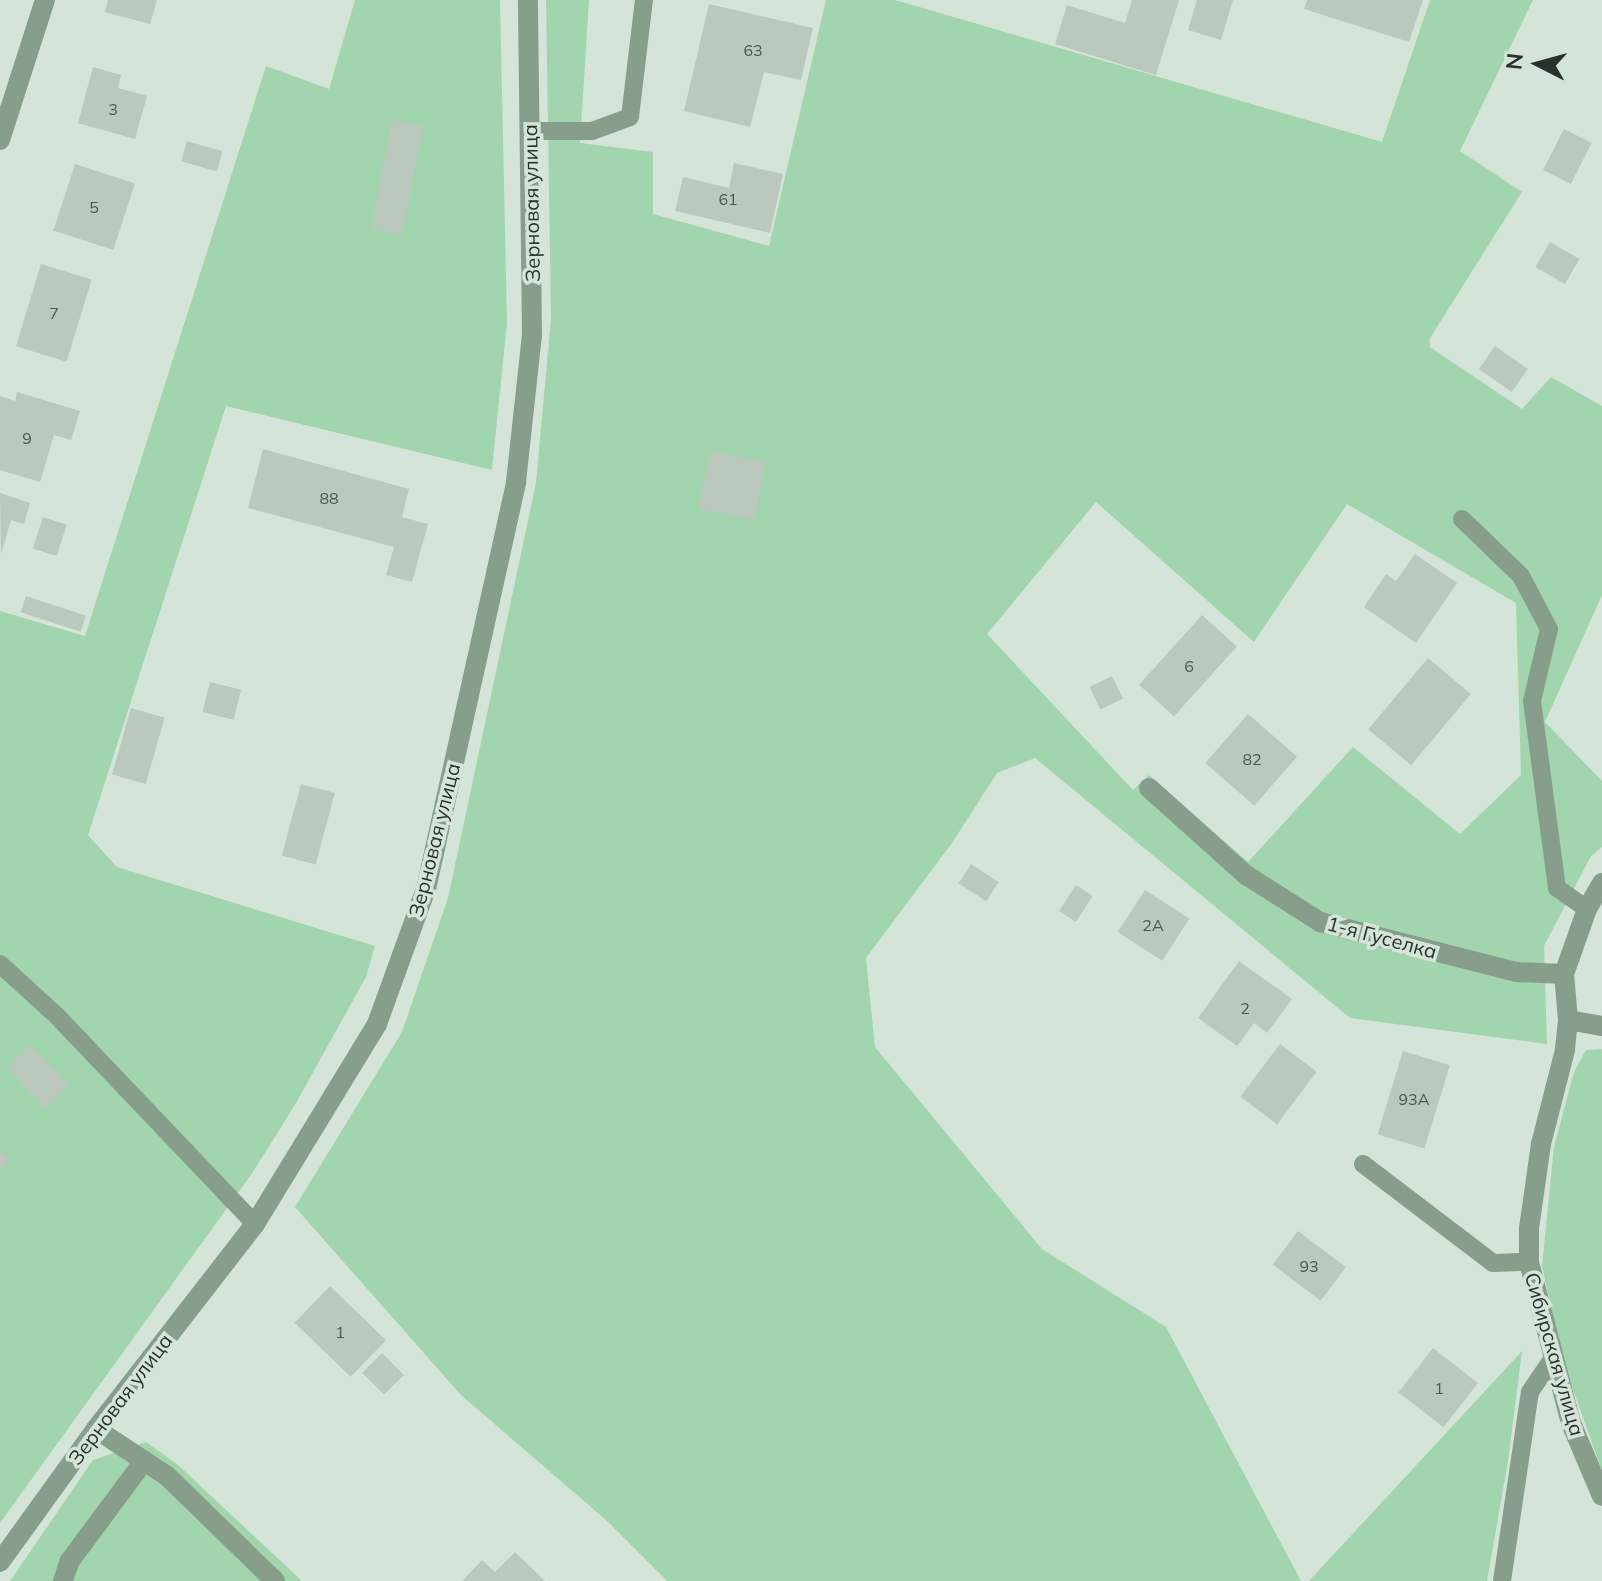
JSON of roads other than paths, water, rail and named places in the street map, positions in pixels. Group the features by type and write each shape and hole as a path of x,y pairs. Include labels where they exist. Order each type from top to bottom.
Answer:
{"street":[{"path":"0,140 45,0"},
{"name":"Зерновая улица","path":"0,1562 96,1429 255,1224 377,1024 426,889 516,482 532,335 528,0"},
{"name":"1-я Гуселка","path":"1149,788 1246,875 1320,922 1516,972 1564,974"},
{"path":"1564,974 1587,909 1602,883"},
{"name":"Сибирская улица","path":"1564,974 1568,1020 1565,1050 1541,1144 1529,1228 1529,1262 1571,1423 1602,1496"},
{"path":"1568,1020 1602,1026"},
{"path":"96,1429 167,1476 275,1581"},
{"path":"63,1581 69,1562 144,1461"}],"lane":[{"path":"530,131 592,131 630,117 644,0"},
{"path":"1462,519 1521,576 1549,629 1532,701 1557,888 1587,909"},
{"path":"0,964 68,1027 255,1224"},
{"path":"1363,1164 1493,1263 1529,1262"},
{"path":"1502,1581 1530,1392 1552,1359"}]}
